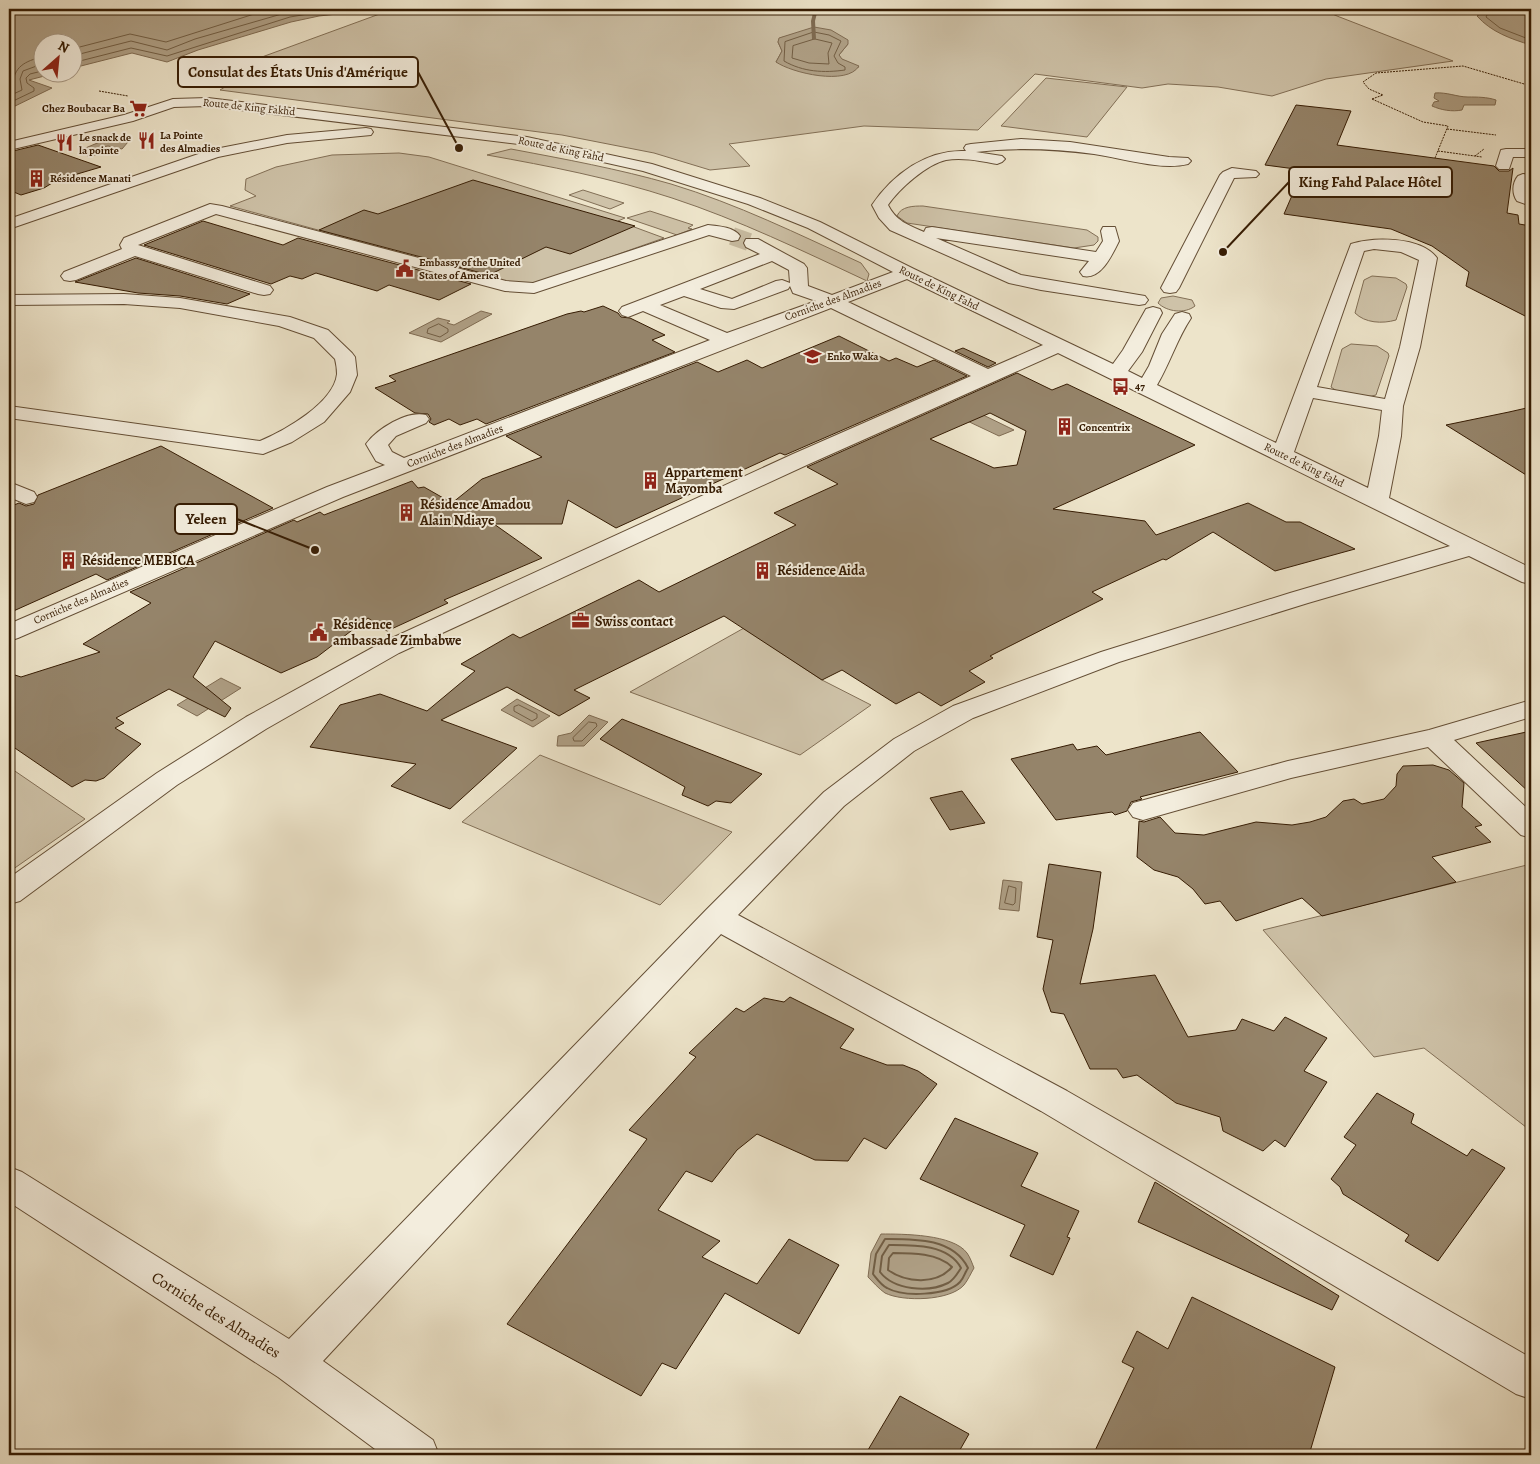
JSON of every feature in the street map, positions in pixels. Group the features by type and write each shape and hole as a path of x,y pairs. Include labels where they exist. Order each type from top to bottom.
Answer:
{"street":[{"name":"Route de King Fakhd","path":"128,118 156,108 190,102 310,113"},
{"name":"Route de King Fakhd","path":"233,118 310,113"},
{"name":"Route de King Fahd","path":"310,113 527,141 690,179 754,200 814,225 908,273 1377,500 1531,577"},
{"path":"9,146 128,118 166,119"},
{"path":"341,134 378,122"},
{"path":"9,224 215,153 287,139 428,128"},
{"path":"1116,373 1132,352 1146,306 1015,279 896,226 885,215 880,205 885,196 925,164 961,150 986,145 1030,143 1169,162 1183,161"},
{"path":"1504,163 1506,154 1531,153"},
{"path":"944,156 998,159"},
{"path":"1170,288 1228,175 1232,173 1251,174"},
{"path":"1531,180 1523,179 1521,192 1523,198 1531,201"},
{"path":"264,290 134,250 128,245 130,242 216,209 505,286 534,288 708,230 732,236"},
{"path":"896,226 1101,258"},
{"path":"1074,291 1101,258 1111,240 1109,231"},
{"path":"752,243 798,268 791,287"},
{"path":"1282,455 1357,248 1364,245 1377,244 1409,248 1422,252 1428,258 1410,346 1393,406 1390,436 1377,500"},
{"path":"70,276 134,250"},
{"path":"727,340 636,308 775,254"},
{"path":"739,268 830,300 988,377"},
{"name":"Corniche des Almadies","path":"9,633 335,492 830,300 908,273"},
{"path":"684,290 727,304 734,304 791,287"},
{"path":"9,300 154,300 283,321 321,334 345,357 347,375 340,392 317,418 285,438 263,448 9,412"},
{"path":"1145,388 1159,366 1171,334 1182,318"},
{"path":"9,893 168,779 256,724 390,648 525,585 1057,346"},
{"path":"1306,391 1393,406"},
{"path":"403,466 384,456 377,444 389,432 418,419"},
{"path":"294,1364 717,918 834,799 904,745 963,712 1110,657 1299,598 1470,548"},
{"path":"1143,810 1288,770 1434,737 1531,708"},
{"path":"1434,737 1531,828"},
{"path":"717,918 1054,1101 1531,1380"},
{"name":"Corniche des Almadies","path":"9,1183 294,1364 418,1455"}],"path":[{"path":"1435,158 1448,126 1423,122 1372,99 1383,95 1369,89 1363,82 1376,73 1463,66 1531,86"},
{"path":"1447,129 1496,135"},
{"path":"1475,156 1490,146"},
{"path":"1438,151 1475,156 1504,163"}],"shaded area":[{"path":"403,9 1325,9 1337,16 1453,61 1326,79 1272,96 1218,87 1168,84 1142,88 1035,74 978,130 864,126 729,144 750,166 710,170 654,153 562,135 220,90 262,64 251,61 385,12","holes":["791,35 848,44 839,55 841,59 859,67 776,62 782,51 778,42 780,38"]},
{"path":"1046,78 1127,87 1087,137 1001,126"},
{"path":"511,149 632,174 696,192 767,220 861,263 869,274 867,281 746,226 672,198 580,173 487,155"},
{"path":"399,153 429,157 625,218 618,221 664,238 536,283 516,284 230,206 256,196 245,190 246,179 276,167 332,155"},
{"path":"583,190 624,203 610,209 569,195"},
{"path":"923,206 1087,230 1098,237 1098,241 1094,245 1074,248 907,223 897,216 905,208"},
{"path":"650,211 693,225 688,228 692,229 677,235 627,218"},
{"path":"1372,276 1396,278 1406,284 1407,287 1396,320 1374,322 1364,319 1355,313 1364,280"},
{"path":"1173,296 1192,300 1195,306 1191,309 1176,311 1158,303 1161,298"},
{"path":"1351,344 1377,346 1388,353 1389,356 1376,395 1366,397 1353,396 1331,387 1342,349"},
{"path":"744,628 822,680 871,705 800,755 630,692"},
{"path":"540,755 732,832 660,905 462,822"},
{"path":"9,767 85,819 9,872"},
{"path":"1531,864 1531,1131 1424,1048 1374,1057 1263,930"}],"water":[{"path":"9,9 383,9 319,16 291,22 198,50 167,62 132,53 82,66 82,32 32,32 32,79 29,80 52,88 9,109"},
{"path":"1488,9 1531,9 1531,45 1502,34 1483,22 1477,16"},
{"path":"814,27 831,30 848,40 848,44 839,55 842,59 859,66 853,72 843,75 819,76 794,70 776,62 782,51 778,42 779,38"},
{"path":"1435,93 1496,100 1495,105 1464,105 1462,110 1454,111 1432,106 1434,102 1439,101 1434,98"},
{"path":"107,139 120,139 128,142 122,149 108,146 98,148 106,151 102,154 87,156 83,149"},
{"path":"481,311 492,314 441,342 409,333 438,318 450,321 447,323 454,325"},
{"path":"977,412 1014,430 999,436 961,418"},
{"path":"221,678 241,688 197,716 177,705"},
{"path":"517,699 550,716 533,727 501,710"},
{"path":"589,715 608,722 584,746 557,746 558,736 571,733"},
{"path":"1003,880 1022,882 1019,911 999,909"},
{"path":"881,1234 927,1236 951,1242 967,1253 974,1268 964,1285 948,1294 938,1297 914,1299 893,1296 885,1293 868,1277 871,1253"}],"building":[{"path":"1296,105 1351,111 1337,145 1494,166 1499,171 1509,171 1513,168 1507,213 1518,215 1519,224 1531,226 1531,319 1466,286 1469,272 1432,246 1391,229 1284,214 1303,170 1265,165"},
{"name":"Résidence Manati","path":"38,145 101,167 57,180 44,188 21,195 9,190 9,152"},
{"path":"473,180 635,226 570,254 546,247 489,275 319,230 364,210 378,214"},
{"path":"203,221 283,245 298,238 471,284 439,300 389,285 377,291 316,273 302,279 290,276 271,284 144,245"},
{"path":"136,258 250,294 227,304 180,296 138,293 75,282"},
{"path":"603,306 618,313 621,317 630,318 665,335 652,340 675,352 486,424 477,419 460,425 449,419 434,425 429,422 431,419 428,414 415,413 375,388 396,381 389,376 567,314 584,312"},
{"path":"839,336 889,361 896,358 917,367 934,360 967,376 785,455 780,453 616,528 568,500 562,524 494,524 542,558 444,600 448,603 387,631 368,618 317,657 281,673 215,641 193,677 231,708 225,717 169,689 116,718 124,723 115,728 141,744 104,778 96,781 85,780 72,787 9,744 9,673 21,677 100,652 83,644 151,603 130,592 294,520 297,522 320,512 324,515 412,481 418,488 424,487 452,503 482,479 542,457 506,436 697,362 718,372 747,360 762,368"},
{"path":"963,348 996,363 988,367 955,351"},
{"path":"1017,373 1052,390 1067,384 1195,445 1053,509 1145,521 1156,535 1248,503 1286,522 1300,522 1355,549 1275,571 1213,532 1166,560 1163,559 1092,592 1103,599 990,656 993,658 969,671 985,682 941,706 919,692 896,704 842,670 822,680 724,616 574,690 590,698 559,716 507,687 441,720 517,748 450,809 391,786 416,764 310,747 340,705 380,694 427,711 475,671 461,664 513,634 520,638 639,580 659,592 796,525 774,513 838,484 807,467","holes":["990,413 1026,431 1017,465 994,468 930,439"]},
{"path":"1531,407 1531,478 1446,425 1509,412"},
{"name":"Résidence MEBICA","path":"161,446 273,508 107,580 96,574 9,613 9,507 19,503 26,506 34,504 38,495"},
{"path":"622,719 762,774 731,803 716,801 708,806 682,795 685,787 600,739"},
{"path":"1531,731 1531,794 1476,743"},
{"path":"1200,732 1238,772 1140,797 1142,799 1131,802 1127,811 1115,815 1112,812 1056,820 1011,759 1073,744 1077,750 1097,746 1106,755"},
{"path":"1433,765 1449,770 1464,783 1462,807 1482,825 1475,827 1491,842 1432,857 1456,882 1322,916 1302,898 1236,921 1220,901 1205,904 1193,889 1178,877 1154,870 1137,857 1139,821 1144,822 1160,817 1175,833 1204,835 1256,822 1292,825 1310,822 1326,817 1343,801 1354,799 1362,804 1384,799 1396,786 1397,774 1403,766"},
{"path":"962,791 985,823 950,830 930,798"},
{"path":"1049,864 1101,872 1093,929 1080,984 1155,975 1188,1037 1236,1030 1242,1019 1274,1031 1285,1017 1327,1038 1304,1071 1327,1082 1285,1147 1275,1140 1263,1151 1223,1131 1220,1117 1176,1103 1137,1075 1123,1078 1117,1069 1090,1069 1064,1014 1051,1012 1043,989 1053,940 1037,937"},
{"path":"790,997 854,1029 840,1048 887,1065 903,1065 918,1071 937,1084 886,1149 864,1138 848,1161 815,1160 757,1134 737,1150 712,1182 686,1171 658,1210 720,1241 702,1257 757,1284 789,1239 839,1265 799,1334 725,1293 676,1369 662,1363 641,1396 507,1324 647,1139 629,1130 696,1057 689,1053 736,1008 744,1012 764,998 784,1002"},
{"path":"1377,1093 1414,1114 1411,1123 1467,1156 1472,1149 1505,1168 1438,1261 1405,1241 1409,1235 1343,1194 1340,1187 1331,1179 1356,1145 1344,1137"},
{"path":"955,1118 1038,1153 1021,1186 1079,1211 1067,1237 1070,1238 1053,1275 1010,1256 1025,1225 920,1179"},
{"path":"1155,1182 1339,1296 1332,1310 1138,1222"},
{"path":"1192,1297 1335,1367 1309,1455 1093,1455 1134,1368 1122,1362 1137,1331 1168,1349"},
{"path":"900,1396 969,1434 957,1455 865,1455"}],"waterway":[{"path":"814,39 813,21 816,9"}],"tunnel":[{"path":"732,236 752,243"}],"place":[{"name":"Chez Boubacar Ba","path":"139,108"},
{"name":"La Pointe des Almadies","path":"146,141"},
{"name":"Le snack de la pointe","path":"65,143"},
{"name":"Consulat des États Unis d'Amérique","path":"459,148"},
{"name":"Résidence Manati","path":"36,178"},
{"name":"King Fahd Palace Hôtel","path":"1223,252"},
{"name":"Embassy of the United States of America","path":"405,268"},
{"name":"Enko Waka","path":"813,356"},
{"name":"47","path":"1121,386"},
{"name":"Concentrix","path":"1065,427"},
{"name":"Appartement Mayomba","path":"651,480"},
{"name":"Résidence Amadou Alain Ndiaye","path":"406,512"},
{"name":"Yeleen","path":"315,550"},
{"name":"Résidence MEBICA","path":"68,560"},
{"name":"Résidence Aida","path":"763,570"},
{"name":"Swiss contact","path":"581,621"},
{"name":"Résidence ambassade Zimbabwe","path":"319,632"}]}
